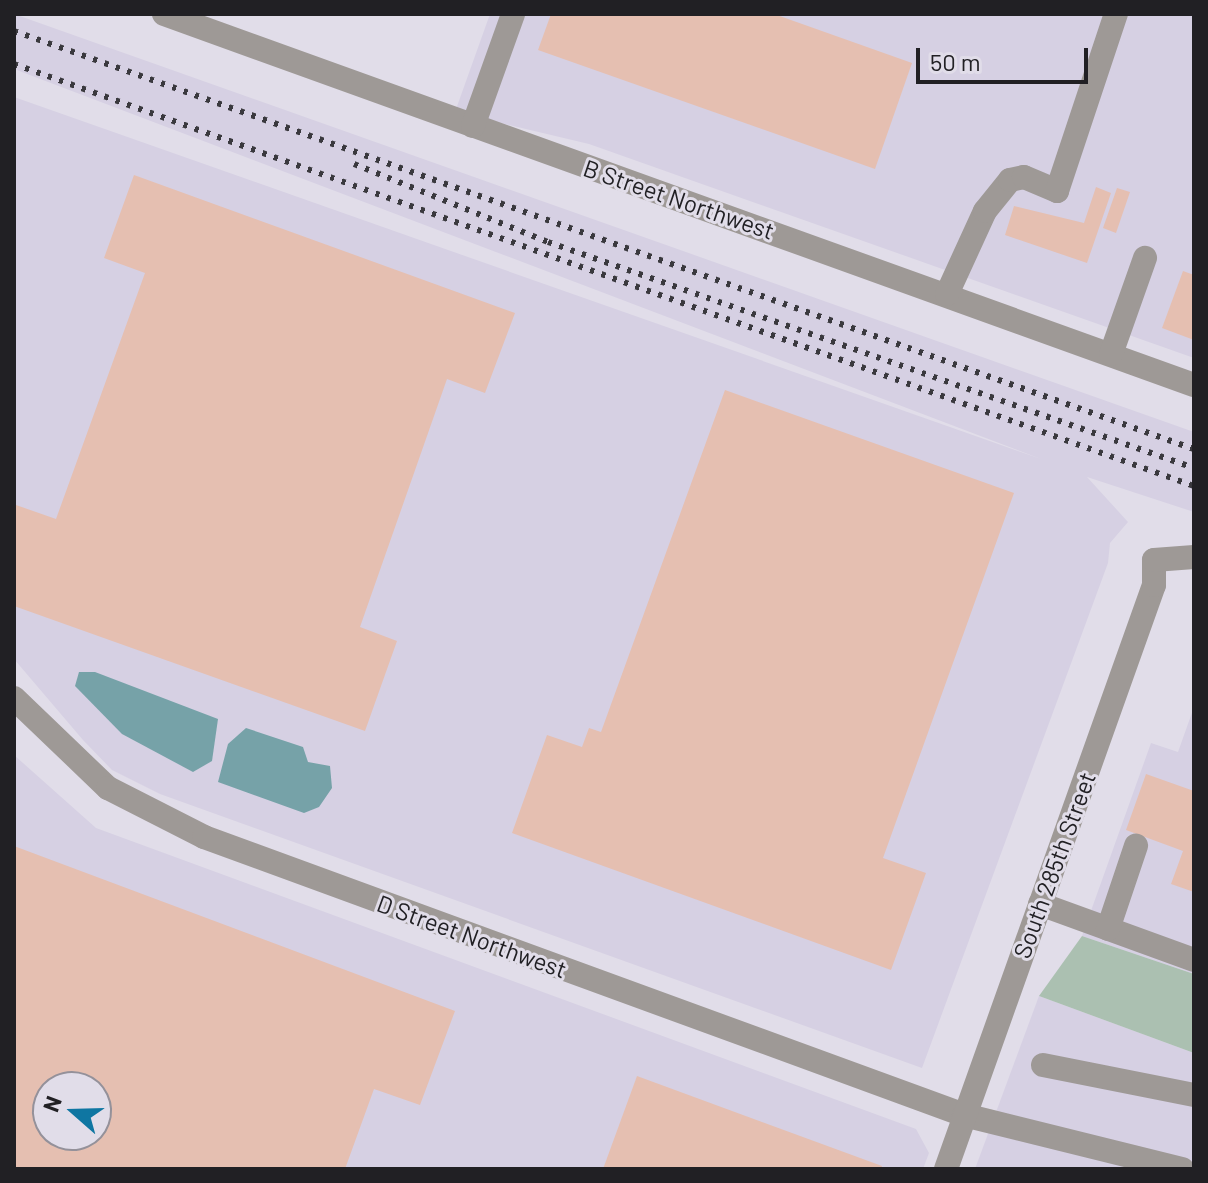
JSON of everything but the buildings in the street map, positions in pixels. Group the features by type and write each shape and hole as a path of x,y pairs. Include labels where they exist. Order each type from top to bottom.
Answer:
{"street":[{"name":"B Street Northwest","path":"164,14 1194,385"},
{"path":"473,126 513,14"},
{"path":"947,294 985,211 1010,180 1024,177 1057,191 1116,14"},
{"path":"1111,354 1145,258"},
{"name":"South 285th Street","path":"946,1169 1154,585 1154,560 1194,557"},
{"name":"D Street Northwest","path":"14,698 84,770 169,822 964,1115 1182,1169"},
{"path":"1108,929 1136,846"},
{"path":"1040,904 1194,960"},
{"path":"1043,1065 1194,1095"}],"shaded area":[{"path":"14,14 1194,432 1194,512 1087,477 1128,522 1110,543 1108,563 922,1068 160,794 112,770 83,740 14,659 14,97 1041,459 14,69"},
{"path":"490,14 1194,14 1194,358 589,144 455,112"},
{"path":"1194,707 1194,974 1082,936 1151,743 1178,752"},
{"path":"14,755 96,828 916,1129 929,1153 923,1169 14,1169"},
{"path":"1039,996 1194,1053 1194,1169 975,1169"}],"green space":[{"path":"1082,936 1194,974 1194,1053 1039,996"}],"water":[{"path":"79,672 95,672 218,719 212,761 193,772 122,734 75,686"},
{"path":"246,728 303,747 308,762 330,766 332,788 319,807 304,813 218,782 228,744"}],"railway":[{"path":"14,31 1194,449"},
{"path":"14,64 1194,486"},
{"path":"354,164 548,242 1194,468"}]}
